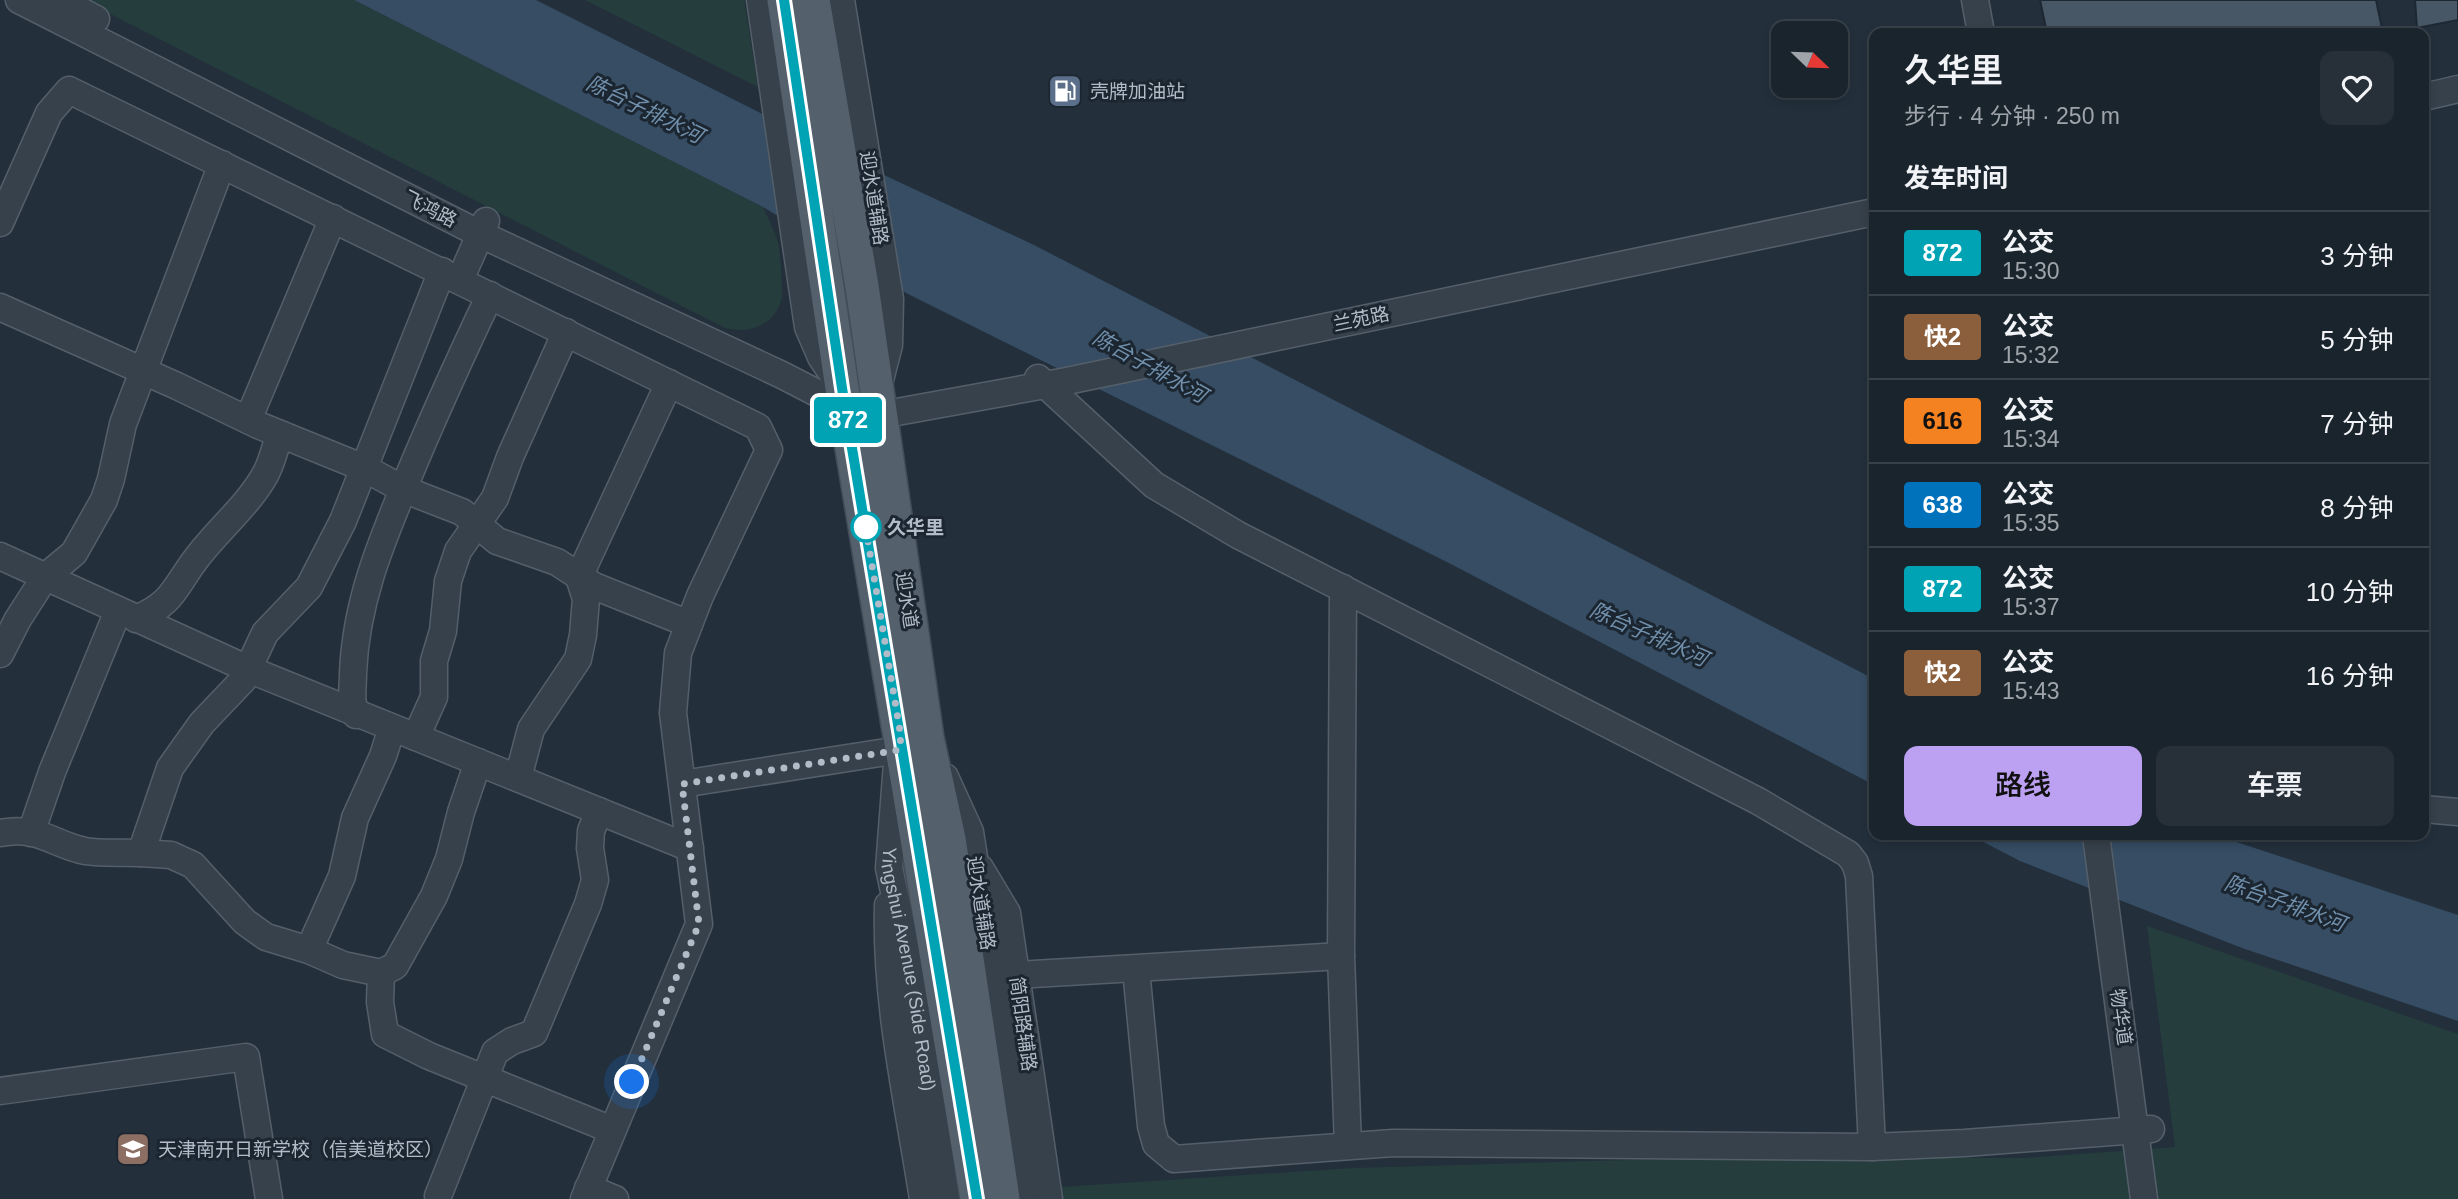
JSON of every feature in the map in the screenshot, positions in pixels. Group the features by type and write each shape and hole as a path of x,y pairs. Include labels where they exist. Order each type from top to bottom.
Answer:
{"main road":[{"name":"迎水道","path":"783,0 789,117 812,265 861,401 977,1199"},
{"name":"迎水道","path":"813,0 849,135 876,289 861,401"},
{"name":"迎水道","path":"909,742 949,839 1003,1199"}],"street":[{"name":"飞鸿路","path":"19,0 483,227 861,401"},
{"name":"飞鸿路","path":"60,0 483,227"},
{"path":"760,0 789,117"},
{"name":"迎水道辅路","path":"841,0 849,135"},
{"path":"1961,0 1965,28"},
{"path":"1975,0 1980,28"},
{"path":"2429,87 2458,81"},
{"path":"2429,96 2458,89"},
{"path":"0,223 49,113 69,90 758,427 769,450 678,653 673,713 699,924 586,1194 615,1199"},
{"path":"0,654 18,619 45,577 74,553 104,500 123,424 222,164"},
{"name":"兰苑路","path":"1238,340 1869,204"},
{"name":"兰苑路","path":"861,401 950,404 1050,379 1869,213"},
{"path":"248,421 333,218"},
{"path":"141,853 170,768 202,723 243,680 265,632 309,587 343,521 451,275 483,227"},
{"path":"356,715 352,705 354,640 361,605 380,546 403,489 490,295"},
{"path":"0,307 143,370 248,421 364,468 403,489 462,512 497,541 557,562 579,577 615,595 689,624"},
{"path":"416,737 434,697 434,661 443,631 448,581 458,551 495,498 510,457 566,332"},
{"path":"1050,379 1154,485 1238,535 1758,801 1849,853 1859,876 1872,1147"},
{"path":"518,778 531,729 578,659 586,599 579,577 669,383"},
{"path":"127,615 153,612 170,598 198,555 244,505 266,474 280,434"},
{"path":"0,556 356,715 690,848"},
{"path":"1343,588 1341,956 1348,1146"},
{"path":"31,833 52,772 127,615"},
{"path":"309,950 342,876 355,818 383,756 392,728"},
{"path":"682,784 909,742"},
{"name":"迎水道辅路","path":"909,742 970,832 1028,1199"},
{"name":"Yingshui Avenue (Side Road)","path":"909,742 889,868 914,981 946,1199"},
{"path":"0,833 12,831 44,835 85,851 172,855 193,865 245,922 266,937 309,950 343,965 381,973 395,966 434,896 449,859 478,762"},
{"path":"2429,799 2458,802"},
{"path":"2429,809 2458,812"},
{"path":"438,1196 495,1052 512,1041 534,1033 542,1015 592,892 595,880 591,857 591,831 599,811"},
{"name":"物华道","path":"2097,840 2115,918 2144,1129 2160,1199"},
{"name":"物华道","path":"2112,840 2115,918"},
{"name":"简阳路辅路","path":"974,858 1007,913 1049,1199"},
{"path":"889,868 887,941 890,988 923,1199"},
{"path":"1016,975 1341,956"},
{"path":"1136,969 1151,1126 1156,1144 1174,1159 1394,1143 1872,1147 1965,1143 2144,1129"},
{"path":"381,973 380,1002 385,1034 429,1056 612,1130"},
{"path":"0,1091 246,1057 269,1199"},
{"name":"物华道","path":"2144,1129 2144,1199"}],"green space":[{"path":"83,0 354,0 763,207 779,245 782,296 779,306 761,325 744,330 725,328"},
{"path":"585,0 744,0 758,87"},
{"path":"2147,926 2458,1034 2458,1199 1063,1199 1061,1187 1354,1168 1695,1158 2025,1158 2175,1147"}],"water":[{"name":"陈台子排水河","path":"354,0 536,0 886,176 1034,245 1869,676 1869,782 1447,562 908,294 763,207"},
{"name":"陈台子排水河","path":"1980,840 2230,840 2458,915 2458,1021 2242,948 2020,861"}],"building":[{"path":"2040,0 2376,0 2382,28 2046,28"},
{"path":"2415,0 2458,0 2458,20 2417,28"}],"bus line":[{"name":"872","path":"784,0 842,388 977,1199"}],"place":[{"name":"壳牌加油站","path":"1065,91"},
{"name":"久华里","path":"866,527"},
{"name":"天津南开日新学校（信美道校区）","path":"133,1149"}],"route":[{"path":"632,1082 699,924 682,784 899,750 901,737 864,518 866,527"}]}
